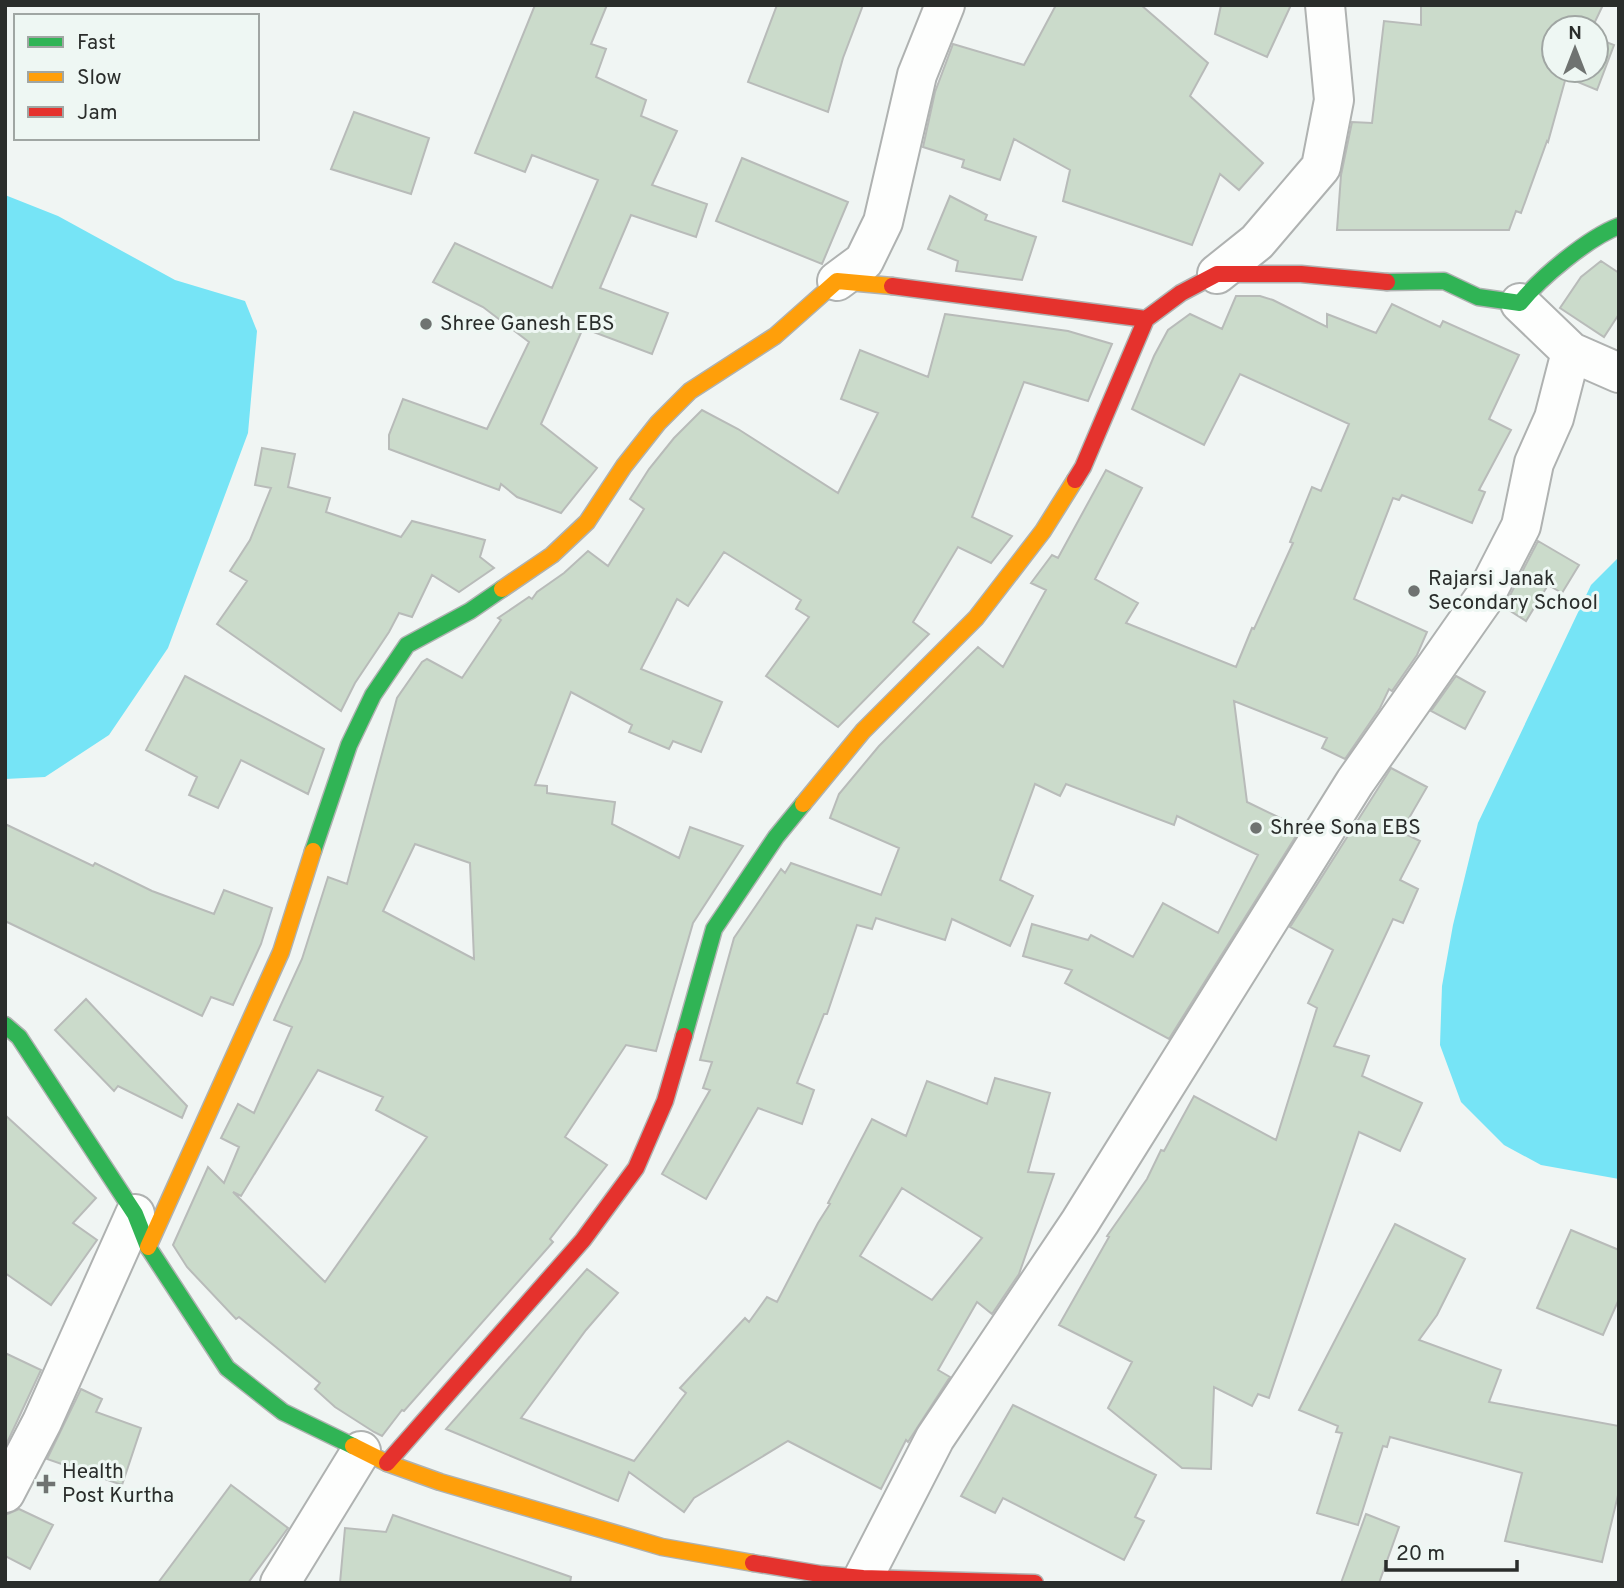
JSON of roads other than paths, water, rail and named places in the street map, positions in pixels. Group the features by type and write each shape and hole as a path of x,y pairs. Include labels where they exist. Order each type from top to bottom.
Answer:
{"street":[{"path":"5,1493 281,952 325,813 349,746 373,695 407,645 470,611 552,555 587,522 658,423 690,391 775,336 837,281 864,261 883,222 917,75 945,5"},
{"path":"281,1583 374,1457 583,1240 636,1168 665,1101 714,929 776,837 855,741 976,618 1043,531 1083,467 1146,319 1181,293 1217,274 1257,242 1321,167 1334,100 1325,5"},
{"path":"1520,303 1531,288 1582,246 1619,226"},
{"path":"1217,274 1301,274 1387,282 1444,281 1478,297 1520,303 1570,352 1619,373"},
{"path":"837,281 929,290 1146,319"},
{"path":"863,1578 936,1438 1080,1222 1355,782 1484,598 1521,526 1534,463 1554,418 1570,352"},
{"path":"5,1025 19,1037 227,1368 283,1412 374,1457 440,1482 662,1547 818,1578 1035,1583"}],"water":[{"path":"5,195 58,216 175,280 245,301 257,331 248,433 168,648 109,735 45,777 5,779"},
{"path":"1619,557 1619,1179 1541,1165 1504,1145 1461,1102 1440,1045 1442,986 1453,925 1478,823 1591,585"}],"place":[{"name":"Shree Ganesh EBS","path":"426,324"},
{"name":"Rajarsi Janak Secondary School","path":"1414,591"},
{"name":"Shree Sona EBS","path":"1256,828"},
{"name":"Health Post Kurtha","path":"46,1484"}]}
